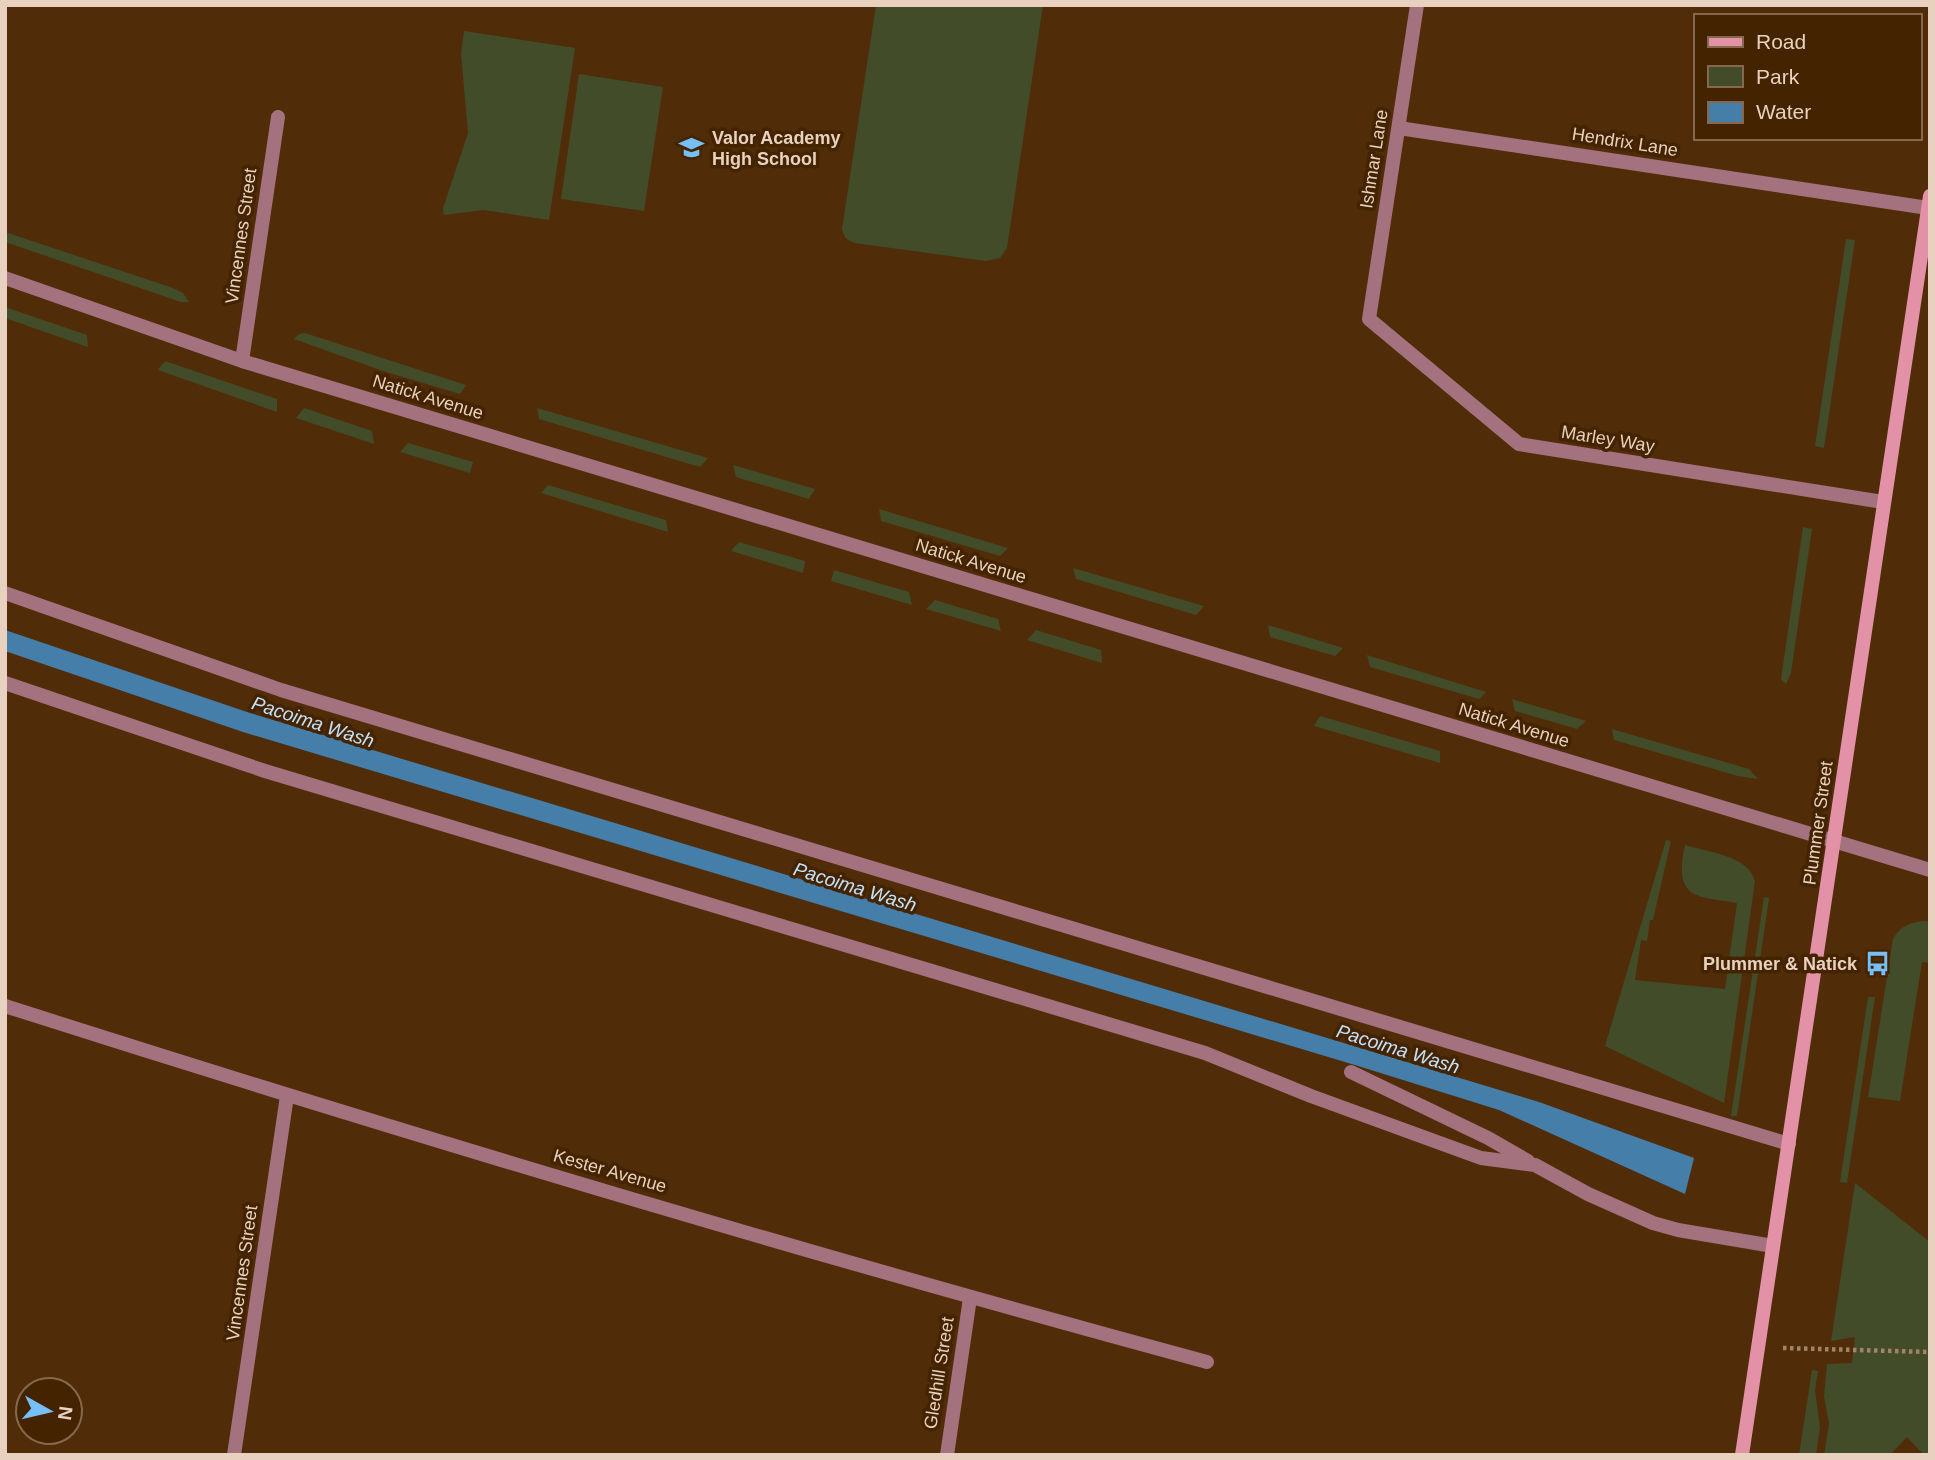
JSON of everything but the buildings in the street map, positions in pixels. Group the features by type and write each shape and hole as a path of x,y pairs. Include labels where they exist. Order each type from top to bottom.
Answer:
{"main road":[{"name":"Plummer Street","path":"1742,1455 1929,202"}],"street":[{"name":"Ishmar Lane","path":"1369,319 1417,5"},
{"name":"Vincennes Street","path":"242,361 278,117"},
{"name":"Hendrix Lane","path":"1399,128 1929,202"},
{"name":"Natick Avenue","path":"5,278 242,361 1930,870"},
{"name":"Marley Way","path":"1369,319 1519,444 1884,502"},
{"path":"5,593 281,690 1789,1144"},
{"path":"5,682 265,771 1205,1053 1311,1096 1481,1158 1535,1165"},
{"name":"Kester Avenue","path":"5,1006 287,1096 970,1298 1207,1362"},
{"path":"1351,1072 1488,1138 1588,1194 1653,1223 1678,1230 1773,1246"},
{"name":"Vincennes Street","path":"234,1455 287,1096"},
{"name":"Gledhill Street","path":"947,1455 970,1298"}],"path":[{"path":"1758,1348 1930,1352"}],"green space":[{"path":"876,5 1043,5 1007,248 1000,258 986,261 855,243 844,235 842,229"},
{"path":"464,31 575,48 549,220 483,210 444,215 443,208 468,133 461,53"},
{"path":"579,74 663,87 644,211 561,199"},
{"path":"5,232 173,288 183,293 189,302 181,302 5,242"},
{"path":"1846,239 1855,240 1824,448 1815,446"},
{"path":"5,307 87,335 88,347 5,318"},
{"path":"305,333 466,385 460,394 383,371 294,339"},
{"path":"165,361 277,399 277,412 158,370"},
{"path":"304,408 372,431 374,444 296,418"},
{"path":"537,408 708,458 700,467 539,419"},
{"path":"408,443 473,462 470,473 400,452"},
{"path":"733,465 815,489 809,499 736,477"},
{"path":"548,485 666,520 668,532 541,493"},
{"path":"879,509 1008,548 1000,556 881,521"},
{"path":"1803,527 1812,529 1791,673 1786,684 1781,679"},
{"path":"739,542 805,561 803,573 731,551"},
{"path":"1073,568 1204,606 1196,615 1076,579"},
{"path":"834,570 909,592 912,605 831,581"},
{"path":"935,600 998,619 1001,631 926,609"},
{"path":"1268,625 1343,648 1335,656 1270,637"},
{"path":"1036,630 1101,650 1102,663 1027,640"},
{"path":"1367,655 1486,692 1479,699 1370,667"},
{"path":"1512,699 1586,721 1577,729 1515,711"},
{"path":"1320,716 1440,751 1440,763 1314,726"},
{"path":"1612,729 1749,769 1758,779 1738,776 1614,740"},
{"path":"1666,840 1671,841 1647,941 1641,940 1635,980 1725,989 1737,903 1699,896 1685,886 1682,863 1685,845 1736,860 1751,872 1755,881 1724,1103 1605,1046"},
{"path":"1764,897 1769,898 1737,1116 1731,1116"},
{"path":"1930,922 1930,963 1922,962 1900,1101 1868,1097 1893,939 1906,926"},
{"path":"1868,997 1875,997 1847,1183 1840,1182"},
{"path":"1855,1183 1930,1242 1930,1455 1924,1455 1907,1437 1890,1455 1824,1455 1829,1424 1824,1396 1827,1364 1852,1363 1855,1337 1831,1341"},
{"path":"1812,1370 1818,1371 1815,1390 1820,1428 1816,1455 1799,1455"}],"water":[{"path":"5,630 250,713 1539,1102 1694,1158 1685,1194 1499,1110 243,732 5,651"}],"place":[{"name":"Valor Academy High School","path":"692,148"},
{"name":"Plummer & Natick","path":"1877,964"}],"water label":[{"name":"Pacoima Wash","path":"313,722"},
{"name":"Pacoima Wash","path":"855,887"},
{"name":"Pacoima Wash","path":"1398,1049"}]}
